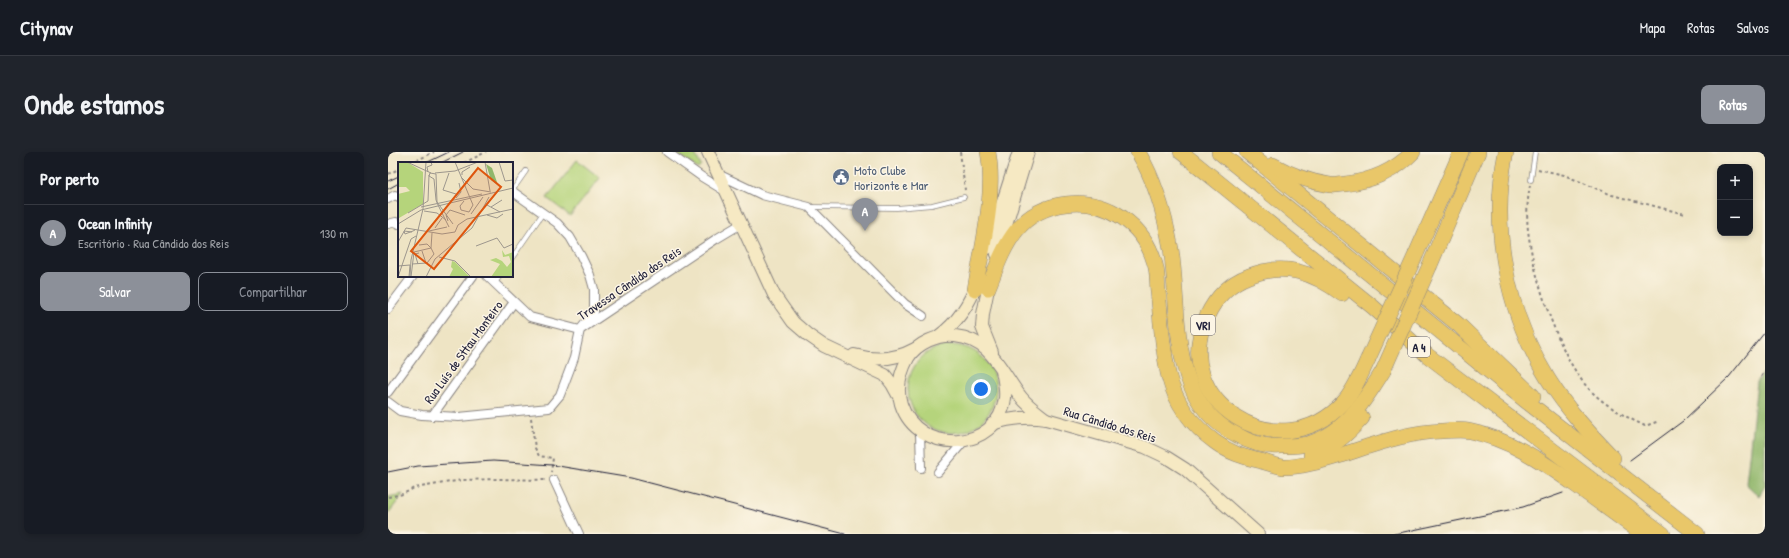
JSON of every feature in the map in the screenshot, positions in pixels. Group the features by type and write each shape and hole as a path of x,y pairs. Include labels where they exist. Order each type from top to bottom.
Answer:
{"highway":[{"path":"981,288 988,215 990,162 988,152"},
{"name":"VRI","path":"1138,152 1148,169 1164,212 1171,250 1182,362 1192,390 1206,413 1225,430 1245,440 1271,447 1302,445 1322,438 1355,413 1383,371 1478,152"},
{"name":"A 4","path":"1181,152 1373,307 1427,355 1663,534"},
{"name":"A 4","path":"1219,152 1526,401 1697,534"},
{"path":"1247,152 1460,326 1594,453"},
{"path":"1252,152 1272,165 1296,177 1332,185 1365,181 1388,171 1413,152"},
{"name":"VRI","path":"1427,355 1371,317 1326,282 1299,271 1277,269 1259,272 1241,279 1224,291 1210,309 1201,329 1199,353 1203,376 1215,399 1232,415 1250,426 1270,431 1289,430 1312,425 1328,416 1344,403 1356,384 1368,359 1416,254 1461,152"},
{"path":"1506,152 1503,168 1500,228 1507,276 1521,326 1548,378 1582,426 1656,502"},
{"path":"981,288 1006,244 1016,230 1030,217 1045,209 1058,205 1081,202 1098,205 1116,213 1129,222 1145,241 1155,265 1166,361 1169,378 1179,402 1195,426 1217,443 1238,456 1284,467 1320,461 1379,443 1425,432 1467,430 1508,442 1541,461 1643,534"},
{"name":"VRI","path":"1265,462 1306,457 1329,448 1343,438 1362,419 1377,396 1383,371"}],"main road":[{"path":"708,152 740,224 774,295 783,309 808,335 824,346 885,375 892,384 899,398"},
{"path":"993,355 982,327 981,288 1019,152"},
{"path":"938,337 951,327 970,300 981,288 1028,152"},
{"name":"Rua Cândido dos Reis","path":"1002,371 1005,385 1004,399 1000,413 992,424 979,435 964,441 948,442 934,439 920,432 910,422 903,411 899,398 899,383 902,369 909,356 920,346 938,337 953,335 968,338 982,345 993,355 1002,371 1021,397 1029,406 1046,419"},
{"path":"824,346 877,360 909,352 920,346"},
{"name":"Rua Cândido dos Reis","path":"992,424 1013,418 1031,417 1046,419 1146,447 1185,469 1258,534"}],"street":[{"path":"667,152 702,177 725,191"},
{"path":"717,173 762,195 809,207 905,304 922,316"},
{"path":"488,277 530,317 580,330 594,312 594,289 590,275 570,236 557,223 513,192"},
{"path":"388,199 395,195 398,196"},
{"path":"388,224 396,222 398,223"},
{"name":"Travessa Cândido dos Reis","path":"388,402 400,411 432,416 459,417 549,408 560,395 574,358 580,330 740,224"},
{"path":"388,309 412,277"},
{"path":"388,392 472,277"},
{"name":"Rua Luís de Sttau Monteiro","path":"432,416 514,302"},
{"path":"920,432 921,468"},
{"path":"938,472 964,441"},
{"path":"554,480 579,534"}],"lane":[{"path":"1531,180 1535,152"},
{"path":"513,190 526,171"},
{"path":"809,207 897,208 932,205 964,197"},
{"path":"513,257 543,213"},
{"path":"494,283 499,277"}],"path":[{"path":"413,162 434,152"},
{"path":"466,162 486,152"},
{"path":"960,152 966,194 964,197"},
{"path":"1533,168 1564,175 1612,195 1686,214"},
{"path":"388,174 398,169"},
{"path":"1531,180 1527,212 1531,256 1554,327 1572,366 1591,391 1631,420 1645,426 1659,421"},
{"path":"1761,377 1765,371"},
{"path":"530,411 535,448 539,456 553,458 550,475 554,480"},
{"path":"388,497 403,494 414,488 462,480 554,480"}],"green space":[{"path":"675,152 694,152 701,166 698,169"},
{"path":"577,160 600,178 570,216 547,198"},
{"path":"952,345 969,349 983,358 992,372 996,389 992,406 983,420 969,429 952,433 935,429 921,420 912,406 908,389 912,372 921,358 935,349"},
{"path":"1765,370 1765,486 1759,496 1746,484 1757,382"},
{"path":"403,494 388,514 388,497"}],"tram line":[{"path":"428,162 449,152"},
{"path":"443,162 463,152"},
{"path":"388,181 398,176"},
{"path":"388,189 398,184"},
{"path":"1630,460 1683,421 1729,377 1765,332"},
{"path":"388,472 418,466 493,461 552,465 631,478 845,534"},
{"path":"1394,534 1523,507 1563,493"}],"place":[{"name":"Moto Clube Horizonte e Mar","path":"841,177"},
{"name":"Ocean Infinity","path":"865,231"}]}
